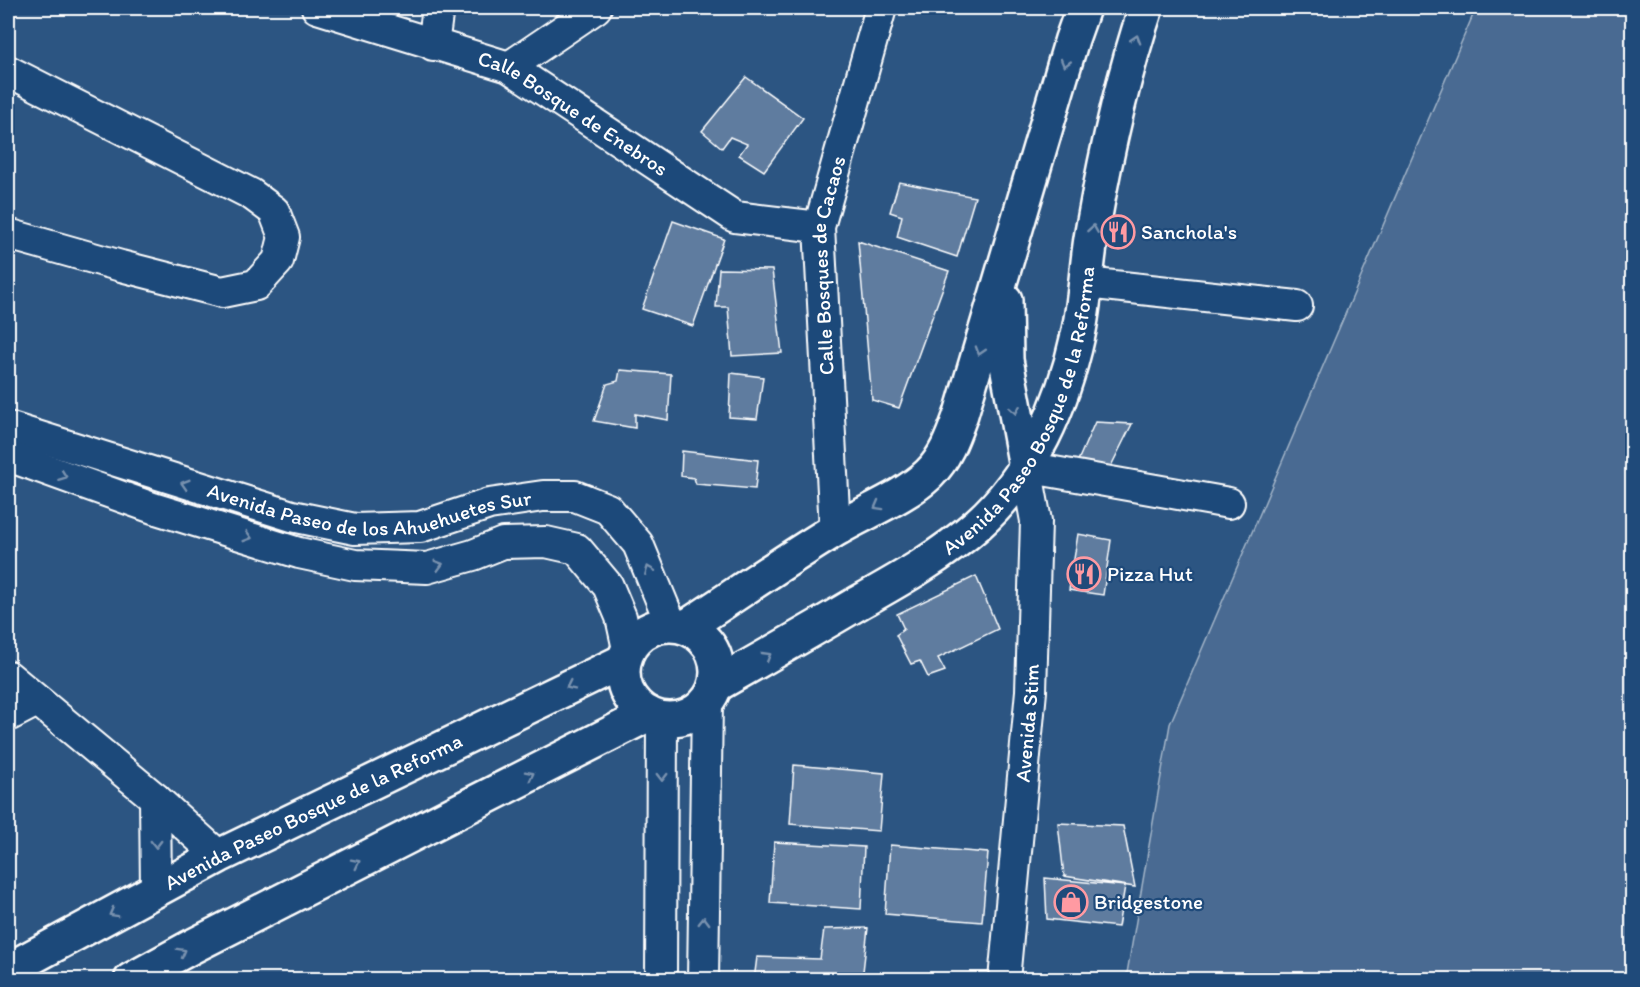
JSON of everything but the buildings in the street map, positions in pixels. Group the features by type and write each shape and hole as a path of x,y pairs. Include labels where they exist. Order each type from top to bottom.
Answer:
{"main road":[{"name":"Avenida Paseo Bosque de la Reforma","path":"678,625 835,530 897,496 927,475 940,461 950,444 961,414 1083,8"},
{"name":"Avenida Paseo Bosque de la Reforma","path":"711,693 951,546 979,523 1000,501 1026,467 1047,427 1069,369 1078,333 1092,229 1114,120 1146,8"},
{"path":"1005,268 1006,360 1026,467"},
{"path":"678,625 698,633 708,642 715,654 718,668 711,693 691,714 678,719 655,716 638,706 629,695 624,682 626,655 644,632 657,626 678,625"},
{"name":"Avenida Paseo Bosque de la Reforma","path":"8,970 219,856 626,655"},
{"path":"131,980 191,947 655,716"}],"street":[{"name":"Calle Bosque de Enebros","path":"317,8 509,67 735,218 819,227"},
{"path":"433,45 438,8"},
{"path":"509,67 596,8"},
{"name":"Calle Bosques de Cacaos","path":"835,530 819,227 881,8"},
{"path":"8,71 251,194 274,211 284,237 278,261 256,285 222,292 8,234"},
{"path":"1086,283 1297,306"},
{"name":"Avenida Paseo de los Ahuehuetes Sur","path":"8,427 292,516 355,529 420,527 489,504 543,496 575,496 608,509 638,544 678,625"},
{"name":"Avenida Paseo de los Ahuehuetes Sur","path":"8,456 153,508 299,553 356,565 427,568 473,555 503,543 546,542 577,549 608,586 621,617 626,655"},
{"path":"1026,467 1229,503"},
{"name":"Avenida Stim","path":"1004,980 1031,691 1036,521 1026,467"},
{"path":"455,517 473,555"},
{"path":"8,676 155,798 219,856"},
{"path":"703,980 711,693"},
{"path":"8,716 37,701"},
{"path":"655,716 661,980"},
{"path":"155,798 156,890"}],"shaded area":[{"path":"1476,8 1632,8 1632,979 1126,979 1170,724"}],"place":[{"name":"Sanchola's","path":"1118,232"},
{"name":"Pizza Hut","path":"1084,574"},
{"name":"Bridgestone","path":"1071,902"}]}
